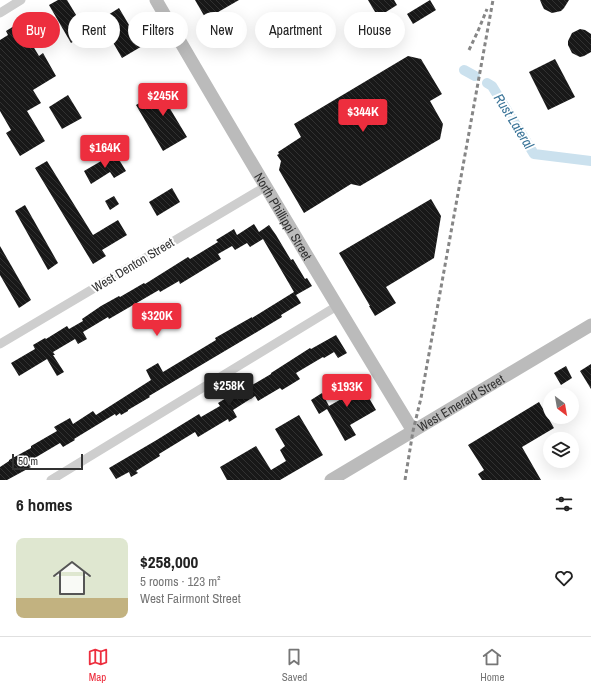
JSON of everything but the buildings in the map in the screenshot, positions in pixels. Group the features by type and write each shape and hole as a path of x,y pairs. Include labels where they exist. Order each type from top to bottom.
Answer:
{"street":[{"path":"0,13 21,0"},
{"name":"North Phillippi Street","path":"156,0 265,187 413,431"},
{"name":"West Denton Street","path":"0,344 265,187"},
{"path":"51,480 336,306"},
{"name":"West Emerald Street","path":"331,480 591,325"}],"waterway":[{"name":"Rust Lateral","path":"464,70 475,76"},
{"name":"Rust Lateral","path":"487,83 492,86 534,154 591,161"}],"railway":[{"path":"405,480 493,0"},
{"path":"469,50 487,9"}]}
